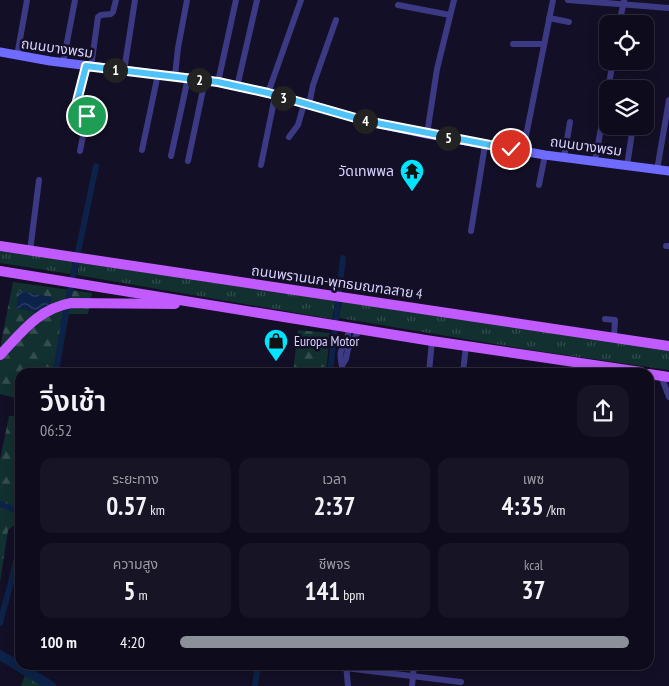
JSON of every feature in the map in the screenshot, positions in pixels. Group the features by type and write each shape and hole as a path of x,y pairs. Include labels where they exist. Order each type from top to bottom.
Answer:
{"main road":[{"name":"ถนนพรานนก-พุทธมณฑลสาย 4","path":"0,246 669,346"},
{"path":"0,271 432,341 613,368"},
{"path":"0,355 34,319 49,310 67,304 209,305"}],"street":[{"path":"17,56 26,0"},
{"path":"63,63 75,0"},
{"path":"90,67 98,17 111,14 116,0"},
{"path":"124,71 135,0"},
{"path":"175,76 187,0"},
{"path":"218,82 236,0"},
{"path":"237,87 257,0"},
{"path":"261,165 271,95 301,0"},
{"path":"427,134 437,70 454,0"},
{"path":"523,151 553,0"},
{"path":"568,0 623,2 669,8"},
{"path":"621,15 623,2"},
{"path":"398,5 450,15"},
{"path":"549,18 569,22"},
{"path":"289,137 298,125 336,20"},
{"path":"80,151 87,116 76,105 90,67 101,22"},
{"path":"514,44 544,44"},
{"name":"ถนนบางพรม","path":"0,52 90,67 218,82 366,121 427,134 545,155 669,171"},
{"path":"142,150 158,74"},
{"path":"171,156 188,78"},
{"path":"188,161 204,80"},
{"path":"657,170 669,100"},
{"path":"564,157 570,122"},
{"path":"595,161 600,135"},
{"path":"627,166 632,135"},
{"path":"471,231 485,145"},
{"path":"539,185 545,155"},
{"path":"30,250 39,180"},
{"path":"605,319 615,320 614,337"},
{"path":"343,364 340,358 342,348 349,339 348,327"},
{"path":"342,368 348,349 360,329"},
{"path":"429,368 432,341"},
{"path":"463,368 466,346"},
{"path":"665,376 669,397"},
{"path":"347,670 348,686"},
{"path":"369,670 461,682"},
{"path":"412,686 414,670"}],"green space":[{"path":"0,250 73,261 71,274 0,263"},
{"path":"79,263 336,299 332,319 77,275"},
{"path":"13,282 92,293 88,314 69,314 59,368 15,368 15,398 0,394 0,348"},
{"path":"342,301 669,350 669,370 531,350 339,318"},
{"path":"298,330 330,333 326,368 293,368"},
{"path":"15,412 15,525 8,530 0,582 0,460 9,416 14,416"},
{"path":"15,553 15,585 8,583"},
{"path":"25,675 43,685 43,686 21,686"}],"water":[{"path":"19,291 52,297 48,315 16,308"}],"waterway":[{"path":"57,368 66,310 96,166"},
{"path":"330,368 343,258"},
{"path":"0,504 15,510"},
{"path":"0,623 15,568"},
{"path":"0,655 15,664"},
{"path":"25,670 51,686"},
{"path":"255,686 257,670"}],"place":[{"name":"วัดเทพพล","path":"412,192"},
{"name":"Europa Motor","path":"276,362"}],"route":[{"path":"87,116 76,105 86,66 218,82 268,93 366,121 511,149"}]}
